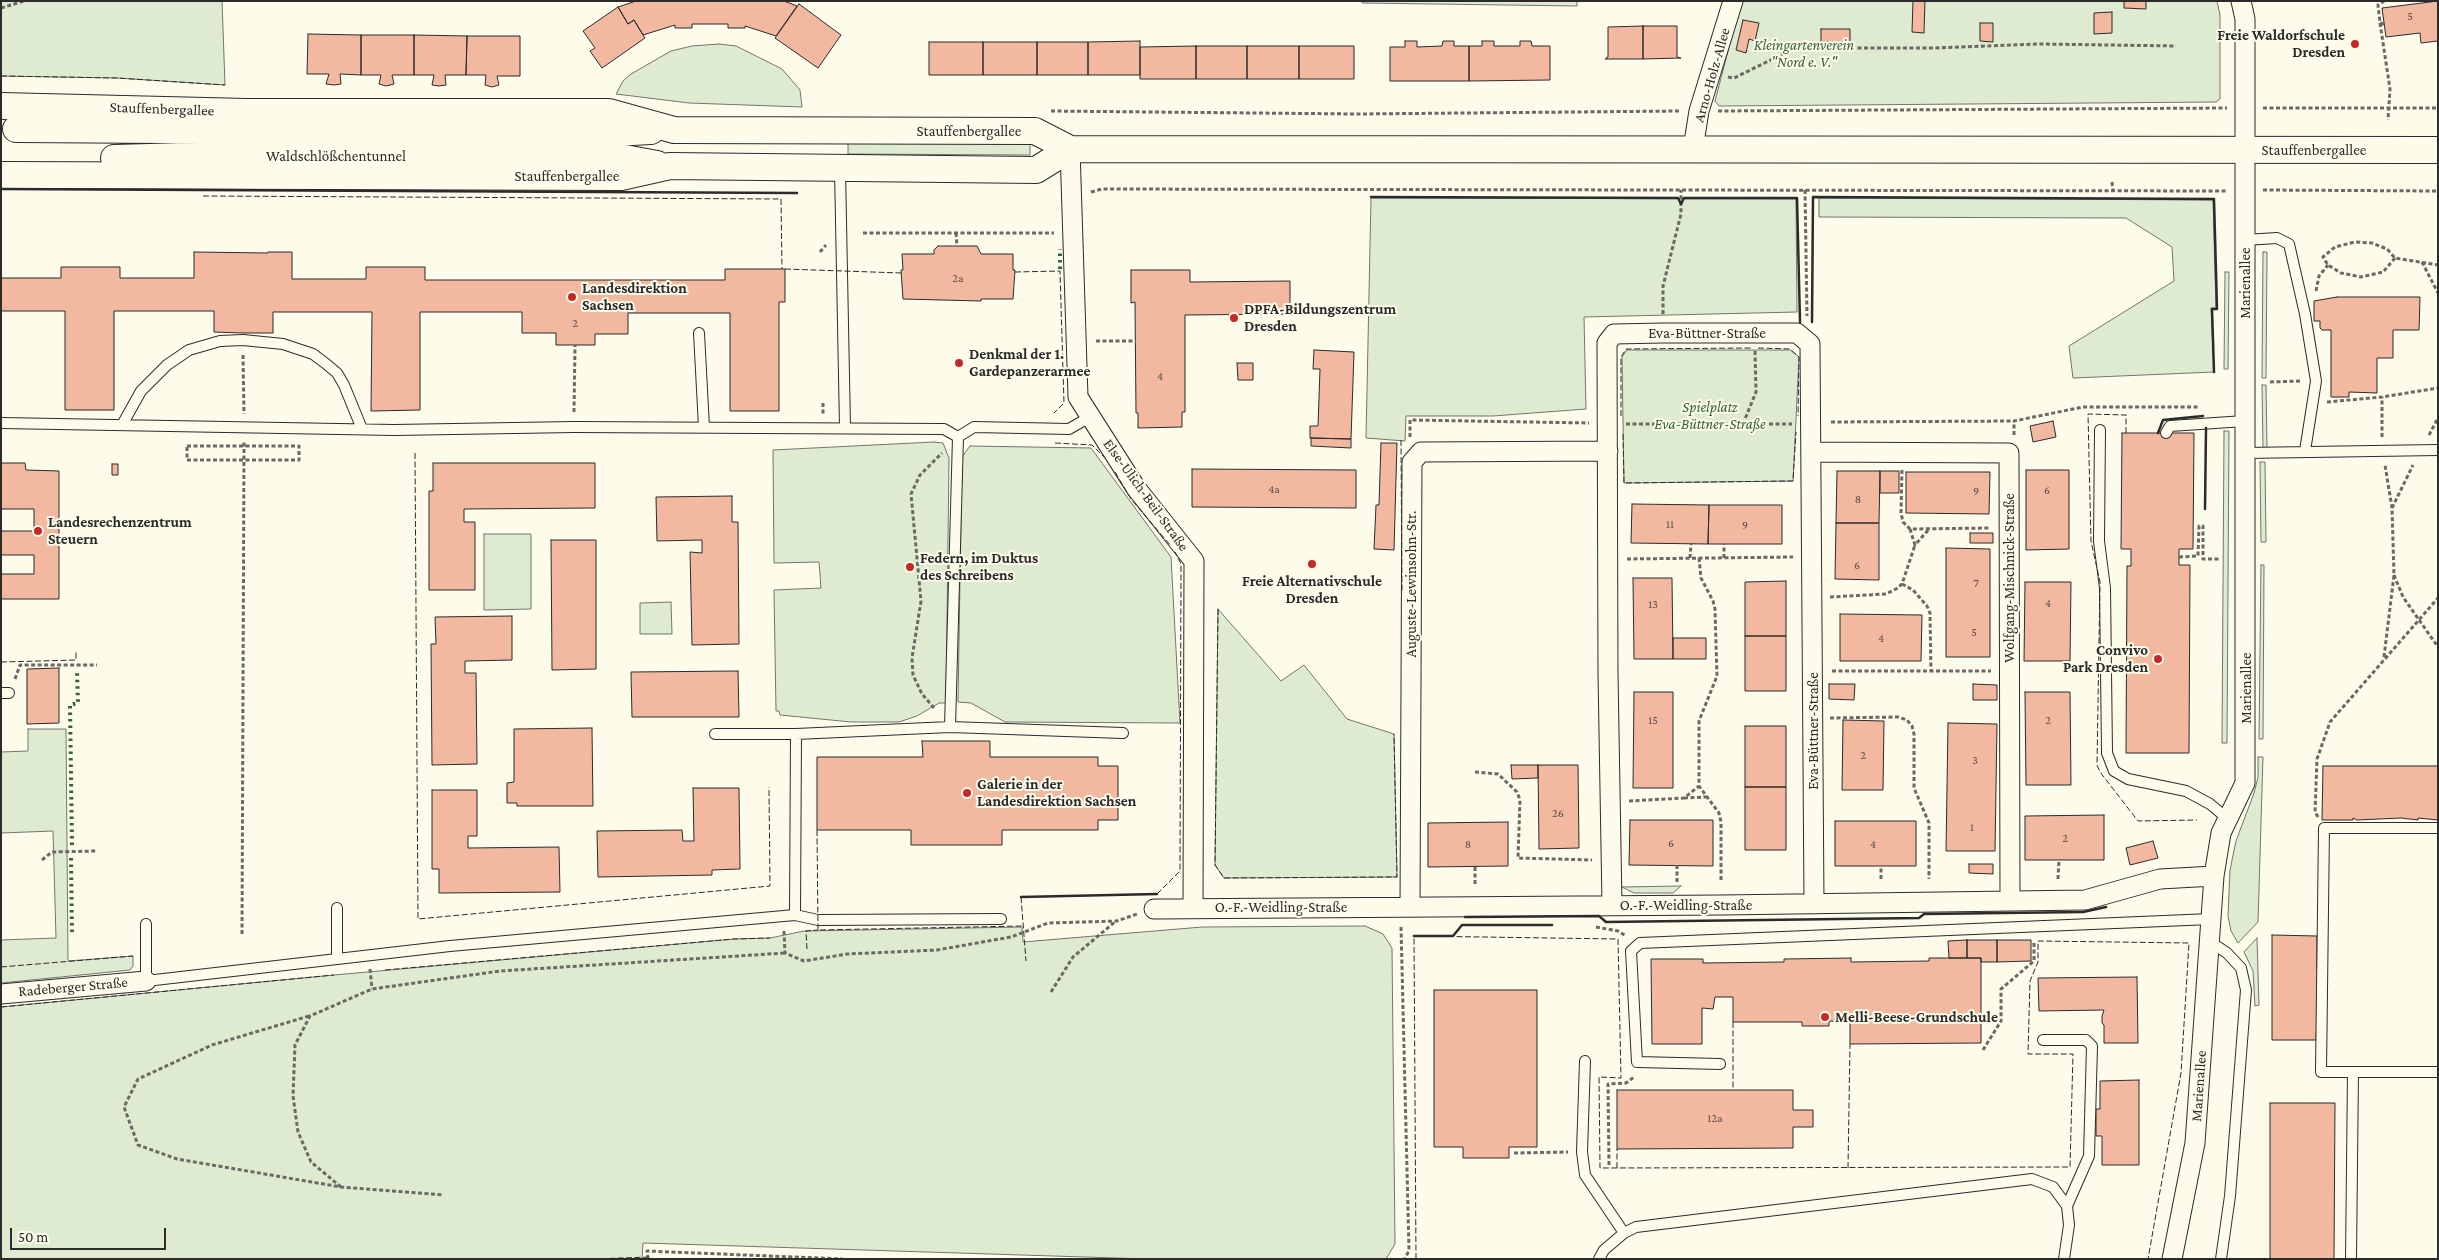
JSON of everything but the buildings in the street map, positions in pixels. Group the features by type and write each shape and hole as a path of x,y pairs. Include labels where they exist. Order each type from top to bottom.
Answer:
{"main road":[{"name":"Stauffenbergallee","path":"1,106 247,112 609,112 674,130 1035,131 1070,149 2438,150"},
{"name":"Waldschlößchentunnel","path":"16,128 595,133 674,130"},
{"name":"Stauffenbergallee","path":"1,175 621,177 670,166 1036,170 1070,149"},
{"name":"Waldschlößchentunnel","path":"1,158 114,158 222,155 619,157 670,166"}],"street":[{"name":"Arno-Holz-Allee","path":"1692,149 1699,110 1734,1"},
{"name":"Marienallee","path":"2172,1259 2195,1143 2214,876 2221,833 2245,783 2245,19 2241,1"},
{"name":"Else-Ulich-Beil-Straße","path":"1070,149 1078,397 1136,488 1194,561 1193,908"},
{"name":"Eva-Büttner-Straße","path":"1612,906 1607,559 1607,343 1614,334 1663,333 1797,333 1810,344 1814,904"},
{"path":"1416,457 1608,451"},
{"name":"Wolfgang-Mischnick-Straße","path":"1812,452 2009,453 2010,900"},
{"name":"Auguste-Lewinsohn-Str.","path":"1405,907 1416,457"},
{"name":"O.-F.-Weidling-Straße","path":"1154,909 2085,900 2160,878 2214,876"},
{"name":"Radeberger Straße","path":"1,994 146,980"}],"lane":[{"path":"840,169 844,428"},
{"path":"2245,240 2276,238 2289,244 2305,314 2316,381 2304,451"},
{"path":"699,333 704,428"},
{"path":"122,424 141,391 167,365 189,350 220,340 243,340 284,344 313,354 325,362 337,373 344,385 362,429"},
{"path":"958,437 974,427 1069,429 1090,417"},
{"path":"2166,433 2170,426 2245,421"},
{"path":"1,423 362,429 574,427 944,428 958,437"},
{"path":"2100,430 2099,541 2105,588 2107,753 2114,771 2128,779 2186,791 2210,804 2228,819"},
{"path":"950,726 958,437"},
{"path":"2245,453 2438,450"},
{"path":"715,734 796,734 950,726 1123,733"},
{"path":"794,914 796,734"},
{"path":"2438,828 2324,828 2321,1072 2438,1072"},
{"path":"337,908 337,960"},
{"path":"146,924 146,980 450,946 794,914 818,920 1001,919"},
{"path":"1720,1064 1638,1062 1631,951 1640,943 2211,919"},
{"path":"2209,941 2227,953 2241,968 2246,990 2230,1196 2221,1259"},
{"path":"2043,1040 2086,1040 2092,1046 2089,1156 2067,1206 2069,1225 2064,1259"},
{"path":"1585,1061 1582,1152 1585,1175 1624,1233"},
{"path":"2351,1259 2353,1072"},
{"path":"1599,1259 1604,1250 1624,1233 1636,1227 2032,1179 2053,1187 2067,1206"}],"path":[{"path":"1,8 24,1"},
{"path":"2384,1 2378,5 2390,89 2388,120"},
{"path":"1710,75 1734,78 1795,48 1933,48 2040,44 2176,46"},
{"path":"1356,114 1699,110 2438,108"},
{"path":"1215,120 1216,114"},
{"path":"2112,182 2113,191"},
{"path":"1102,189 2224,191"},
{"path":"1663,333 1663,286 1681,214 1681,190"},
{"path":"1805,190 1807,322 1810,344"},
{"path":"2270,190 2438,190"},
{"path":"863,233 1072,233"},
{"path":"956,233 957,246"},
{"path":"2395,258 2383,272 2361,277 2341,273 2328,265 2323,257 2335,247 2355,242 2387,249 2395,258 2438,265"},
{"path":"2422,261 2438,293"},
{"path":"1743,424 1756,392 1755,333"},
{"path":"243,340 244,428"},
{"path":"1076,341 1136,341"},
{"path":"574,427 575,345"},
{"path":"2270,382 2316,381"},
{"path":"2312,404 2382,397 2438,388"},
{"path":"2382,397 2382,450 2392,508 2394,575 2384,657"},
{"path":"1416,457 1410,420 1608,424 2014,421 2083,407 2201,407"},
{"path":"242,934 244,445"},
{"path":"187,446 298,446 299,460 245,460 187,460 187,446"},
{"path":"1902,452 1901,513 1903,522 1910,529 1915,545"},
{"path":"928,467 920,474 911,494 921,602 912,658 913,675 922,694 950,726"},
{"path":"2198,556 2199,526 2204,526 2204,559"},
{"path":"1910,529 2010,527"},
{"path":"1812,598 1886,594 1902,584 1915,545 1930,528"},
{"path":"1690,544 1690,558"},
{"path":"1724,544 1724,558"},
{"path":"1607,559 1811,556"},
{"path":"2179,557 2198,556 2204,559 2220,559"},
{"path":"1699,558 1699,573 1715,609 1717,676 1699,721 1699,786 1719,814 1721,822 1721,882"},
{"path":"2394,575 2403,598 2438,647"},
{"path":"1902,584 1913,590 1927,606 1930,613 1931,672"},
{"path":"2324,828 2316,812 2317,759 2330,722 2384,657 2419,622 2438,598"},
{"path":"5,693 20,665 97,665"},
{"path":"1813,671 2009,671"},
{"path":"1812,718 1898,717 1907,720 1912,726 1914,734 1914,788 1929,823 1929,879"},
{"path":"1475,772 1498,774 1517,792 1520,800 1518,858 1611,860"},
{"path":"1684,798 1699,786"},
{"path":"1610,802 1706,798"},
{"path":"42,860 52,852 96,851"},
{"path":"2058,878 2060,860"},
{"path":"1677,865 1677,882"},
{"path":"1475,866 1475,884"},
{"path":"1881,866 1881,879"},
{"path":"1405,907 1409,1250 1405,1259"},
{"path":"444,1195 341,1187 177,1159 138,1145 124,1107 138,1078 212,1044 310,1016 372,989 500,971 785,953 804,961 847,954 937,950 1011,937 1048,923 1117,921 1154,909"},
{"path":"1051,992 1073,957 1117,921"},
{"path":"784,934 785,953"},
{"path":"1983,1050 2001,1021 2000,990 2034,961 2034,940"},
{"path":"310,1016 295,1045 293,1096 298,1132 311,1162 341,1187"},
{"path":"1609,1165 1608,1084 1626,1083 1635,1076 1638,1062"},
{"path":"1514,1153 1582,1152"},
{"path":"648,1259 647,1251 843,1259"}],"green space":[{"path":"1,1 222,1 225,85 117,78 1,76"},
{"path":"1362,1 1577,1 1577,6 1362,3"},
{"name":"Kleingartenverein \"Nord e. V.\"","path":"1741,1 2217,1 2220,15 2220,99 2216,102 1719,106 1715,101"},
{"path":"719,44 736,46 782,69 800,90 802,107 689,103 616,94 623,81 631,74 671,51 692,46"},
{"path":"848,141 1030,142 1030,155 848,154"},
{"path":"1371,198 1796,199 1797,312 1584,317 1586,409 1493,416 1406,416 1405,441 1366,438"},
{"path":"1819,198 2213,200 2216,308 2211,308 2214,372 2073,378 2069,346 2174,281 2172,247 2126,218 1819,217"},
{"path":"2263,252 2267,252 2266,378 2262,378"},
{"path":"2225,272 2229,272 2228,369 2224,369"},
{"name":"Spielplatz Eva-Büttner-Straße","path":"1627,350 1790,350 1799,357 1793,481 1624,483 1622,357"},
{"path":"2262,385 2266,385 2267,448 2263,448"},
{"path":"2224,431 2229,431 2227,743 2222,743"},
{"path":"943,443 949,458 946,703 939,703 917,716 899,722 851,722 780,715 779,711 776,711 774,590 821,588 819,562 774,563 773,450"},
{"path":"970,446 1091,448 1171,557 1180,723 1005,722 971,703 958,702 962,457"},
{"path":"2260,462 2265,462 2266,542 2261,542"},
{"path":"484,534 531,534 531,609 484,610"},
{"path":"2261,565 2264,565 2263,739 2259,739"},
{"path":"671,602 672,634 640,634 640,603"},
{"path":"1218,609 1281,681 1304,665 1347,719 1394,734 1397,877 1224,878 1215,865"},
{"path":"28,729 66,729 68,961 133,956 133,966 130,970 1,983 1,940 56,938 53,831 1,833 1,752 28,751"},
{"path":"2258,757 2263,757 2258,922 2238,943 2231,931 2228,916 2230,870 2236,841 2258,777"},
{"path":"1681,886 1673,893 1634,893 1622,887"},
{"path":"1365,926 1383,934 1392,948 1395,1244 1386,1259 1148,1259 643,1243 642,1259 1,1259 1,1007 734,939 770,938 804,931 1022,927 1023,942 1202,927"},
{"path":"2257,938 2259,1005 2255,1006 2253,971 2244,952"}],"hedge":[{"path":"1060,249 1060,269"},
{"path":"72,845 70,705 78,703 77,672"},
{"path":"71,858 72,934"}],"fence":[{"path":"1,76 117,78 225,85"},
{"path":"203,196 781,199 782,269"},
{"path":"785,269 901,273"},
{"path":"1015,272 1060,271 1064,403 1054,413"},
{"path":"1621,416 1621,357 1626,349 1752,348"},
{"path":"1758,348 1790,349 1799,357 1798,416"},
{"path":"2126,433 2126,415 2088,414 2091,541 2100,582 2097,765 2100,772 2138,821 2197,820"},
{"path":"1623,434 1624,483 1793,481 1796,432"},
{"path":"1401,440 1402,593"},
{"path":"1055,443 1092,445 1107,460"},
{"path":"415,453 418,919 770,886 769,787"},
{"path":"1115,472 1131,499 1171,546"},
{"path":"1157,894 1180,871 1181,564 1175,552"},
{"path":"1218,609 1215,865 1224,878 1397,877 1394,734"},
{"path":"1,662 76,660 76,650"},
{"path":"817,830 818,930 1023,926"},
{"path":"1021,897 1026,961"},
{"path":"807,949 806,931 818,930"},
{"path":"1416,1259 1414,936 1618,939 1621,1078 1599,1077 1600,1168 2070,1167 2073,1054 2028,1054 2030,981 2038,962 2038,941 2189,943 2181,1073 2148,1259"},
{"path":"385,970 734,939 770,938"},
{"path":"1,967 133,956"},
{"path":"1,1007 334,975"},
{"path":"1733,1022 1733,1090"},
{"path":"1848,1168 1850,1044"},
{"path":"1617,1149 1617,1168"},
{"path":"592,1259 651,1257"},
{"path":"651,1259 714,1259"}],"wall":[{"path":"1,189 797,193"},
{"path":"1371,197 1678,198 1681,204 1684,198 1797,198 1800,322"},
{"path":"1812,322 1813,197 2214,199 2217,309 2212,309 2214,372"},
{"path":"2158,433 2163,420 2203,416"},
{"path":"2205,509 2206,428"},
{"path":"1021,897 1157,894"},
{"path":"1465,917 1599,916 1606,922 1919,918 1924,914 2083,912 2106,907"},
{"path":"1414,936 1453,936 1462,925 1552,925"}],"place":[{"name":"Freie Waldorfschule Dresden","path":"2355,44"},
{"name":"Landesdirektion Sachsen","path":"572,297"},
{"name":"DPFA-Bildungszentrum Dresden","path":"1234,318"},
{"name":"Denkmal der 1. Gardepanzerarmee","path":"959,363"},
{"name":"Landesrechenzentrum Steuern","path":"38,531"},
{"name":"Freie Alternativschule Dresden","path":"1312,564"},
{"name":"Federn, im Duktus des Schreibens","path":"910,567"},
{"name":"Convivo Park Dresden","path":"2158,659"},
{"name":"Galerie in der Landesdirektion Sachsen","path":"967,793"},
{"name":"Melli-Beese-Grundschule","path":"1825,1017"}]}
